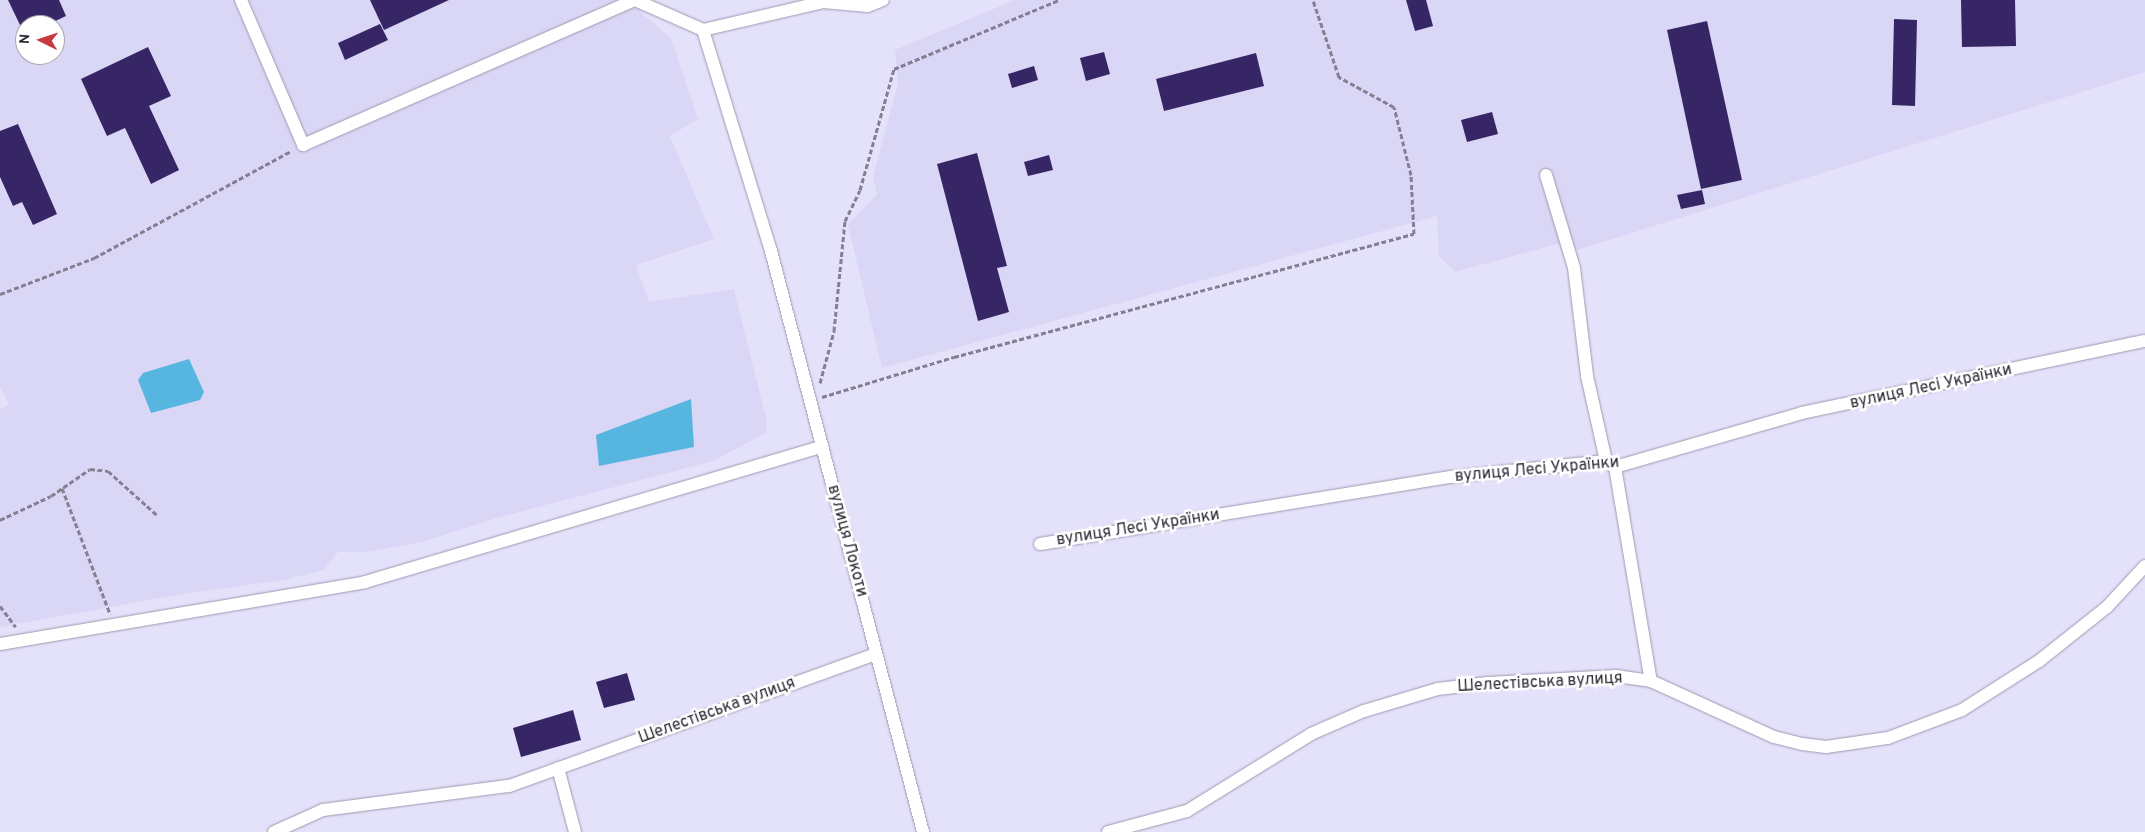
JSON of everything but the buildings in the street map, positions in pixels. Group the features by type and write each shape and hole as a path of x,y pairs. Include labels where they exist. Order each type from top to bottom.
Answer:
{"street":[{"path":"241,0 303,145 635,0 703,30 823,2 868,6 883,0"},
{"name":"вулиця Локоти","path":"703,30 771,251 923,832"},
{"path":"1546,175 1574,268 1587,376 1610,464 1651,682"},
{"name":"вулиця Лесі Українки","path":"1040,544 1451,477 1610,464 1802,413 2145,342"},
{"path":"0,644 365,582 822,447"},
{"name":"Шелестівська вулиця","path":"1108,832 1187,811 1311,734 1364,711 1438,689 1488,683 1616,676 1651,682 1774,737 1802,744 1826,747 1888,738 1962,710 2039,661 2107,607 2145,566"},
{"name":"Шелестівська вулиця","path":"274,832 323,810 509,786 876,654"},
{"path":"558,768 575,832"}],"path":[{"path":"1059,0 894,69 860,190 845,221 834,331 816,398 954,357 1414,234 1411,175 1394,107 1339,77 1312,0"},
{"path":"0,294 94,258 303,145"},
{"path":"0,520 62,488 90,469 108,471 157,515"},
{"path":"62,488 114,624"},
{"path":"0,606 25,640"}],"shaded area":[{"path":"0,0 637,0 641,13 671,38 698,119 670,136 714,239 636,265 649,302 734,289 767,422 766,433 713,461 500,517 422,542 367,552 338,552 324,570 284,580 182,594 0,627 0,409 9,405 0,386"},
{"path":"1015,0 2145,0 2145,72 1574,251 1571,240 1455,272 1439,256 1437,216 882,368 848,225 877,194 873,177 898,83 895,50"}],"water":[{"path":"189,359 204,392 200,400 151,413 138,380 143,373"},
{"path":"691,399 694,447 599,466 596,435"}]}
